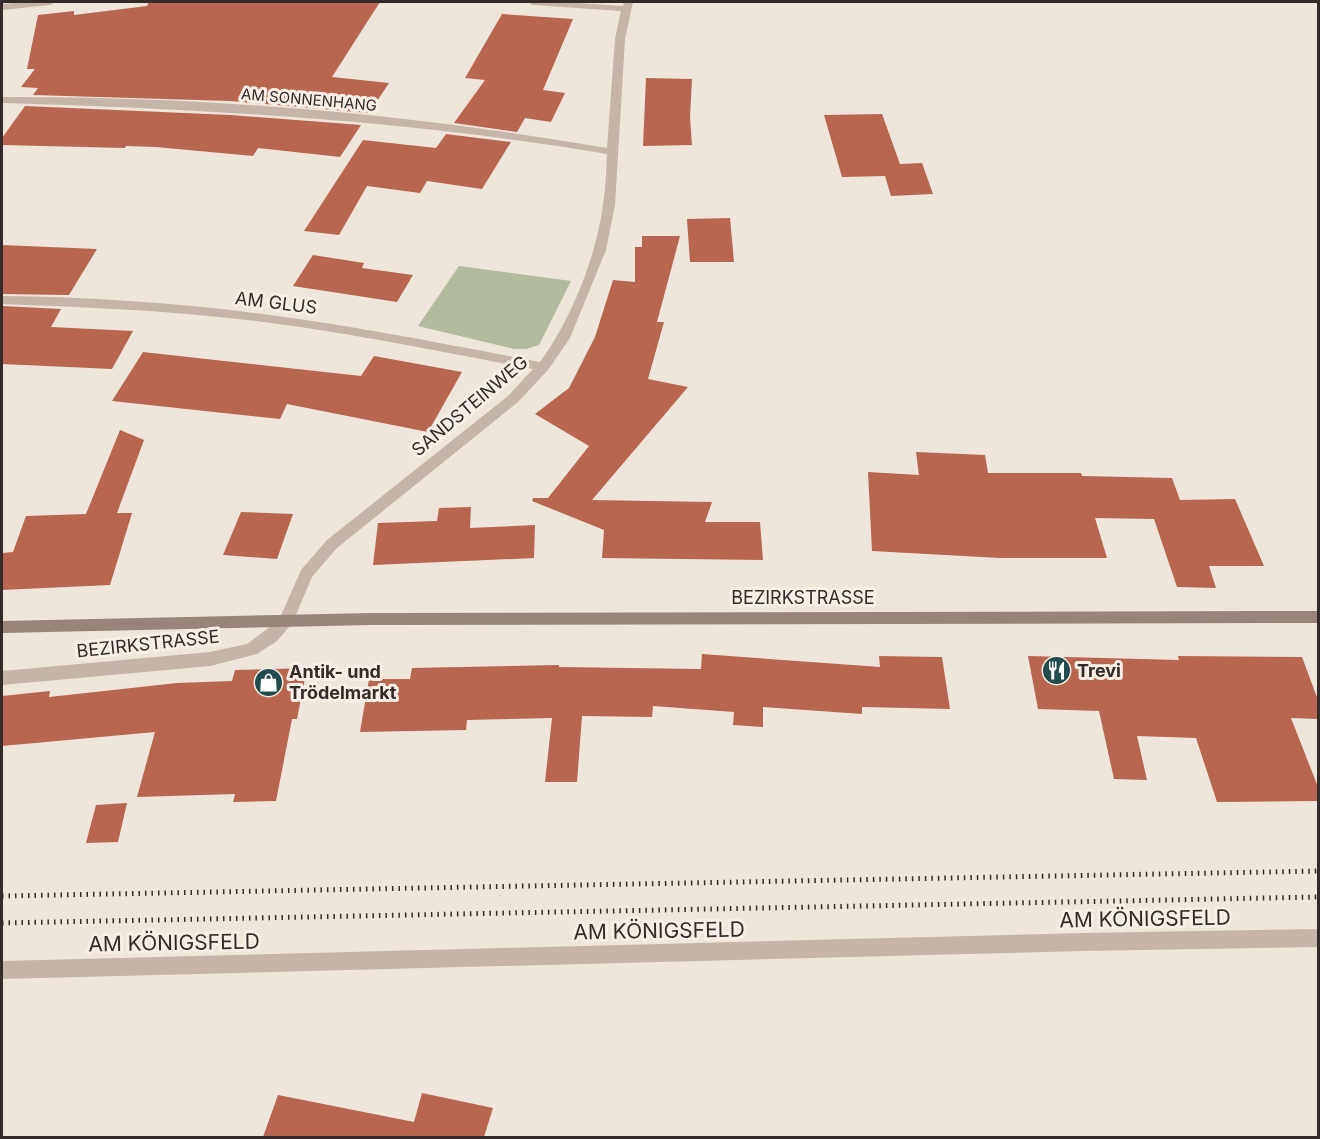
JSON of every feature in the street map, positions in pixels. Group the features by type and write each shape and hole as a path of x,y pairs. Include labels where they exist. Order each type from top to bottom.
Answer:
{"street":[{"path":"2,7 50,2"},
{"path":"533,2 627,5"},
{"name":"SANDSTEINWEG","path":"286,620 306,574 332,544 513,399 543,368 564,338 600,250 609,205 620,39 627,5"},
{"name":"AM SONNENHANG","path":"2,100 197,106 311,114 536,138 613,152"},
{"name":"AM GLUS","path":"2,300 157,308 269,319 395,339 543,368"},
{"name":"BEZIRKSTRASSE","path":"2,627 286,620 1318,617"},
{"name":"BEZIRKSTRASSE","path":"2,678 210,659 251,649 271,636 286,620"},
{"name":"AM KÖNIGSFELD","path":"2,970 1318,938"}],"green space":[{"path":"459,266 571,281 539,345 526,349 514,349 418,326"}],"building":[{"path":"149,2 380,2 332,77 389,83 369,113 230,101 33,95 38,88 21,87 35,69 27,69 38,15 74,11 74,15 147,6"},
{"path":"502,14 573,19 543,90 565,93 551,122 525,118 517,132 454,123 485,80 465,78"},
{"path":"646,78 692,79 690,117 692,145 643,146"},
{"path":"25,106 230,115 361,125 340,157 258,148 253,156 156,147 2,145 2,138"},
{"path":"882,114 900,164 922,163 933,194 891,196 885,176 842,177 824,115"},
{"path":"446,134 511,142 482,189 427,181 420,193 367,186 339,235 304,231 363,140 436,148"},
{"path":"730,218 734,262 690,262 687,219"},
{"path":"642,236 680,236 657,322 664,322 648,379 688,387 592,500 712,502 705,522 760,522 763,560 602,558 604,530 532,501 533,498 548,498 589,446 535,414 569,388 595,337 613,280 635,282 635,247 642,247"},
{"path":"2,245 97,249 69,295 2,294"},
{"path":"313,255 364,263 362,268 413,275 397,302 293,286"},
{"path":"2,306 61,309 51,327 133,331 112,369 2,364"},
{"path":"143,352 361,376 374,356 462,372 428,432 287,404 280,419 112,401"},
{"path":"120,430 144,440 117,513 132,513 110,585 2,590 2,553 13,552 26,516 86,514"},
{"path":"916,452 985,455 988,473 1081,473 1082,476 1172,478 1180,500 1235,499 1264,566 1209,566 1216,588 1177,587 1154,519 1095,518 1107,558 1000,558 872,551 868,472 919,475"},
{"path":"471,507 470,528 535,525 534,558 373,565 378,523 437,521 439,508"},
{"path":"241,512 293,514 277,559 223,555"},
{"path":"702,654 880,667 879,656 942,657 950,709 862,707 862,714 763,707 763,727 733,725 734,712 653,706 652,717 582,716 577,782 545,782 552,718 467,720 466,730 360,732 369,679 410,679 412,668 559,665 559,667 701,669"},
{"path":"1028,656 1179,660 1178,656 1302,657 1318,700 1318,719 1291,718 1318,787 1318,801 1217,802 1196,738 1137,736 1147,780 1114,779 1099,711 1038,709"},
{"path":"307,668 297,719 292,719 276,801 233,802 235,794 137,797 155,732 2,746 2,696 50,691 49,697 177,683 232,681 235,670"},
{"path":"127,803 118,842 86,843 96,805"},
{"path":"422,1093 493,1108 484,1137 263,1137 278,1095 414,1122"}],"railway":[{"path":"2,896 1318,871"},
{"path":"2,923 1318,897"}],"place":[{"name":"Trevi","path":"1056,671"},
{"name":"Antik- und Trödelmarkt","path":"268,682"}]}
